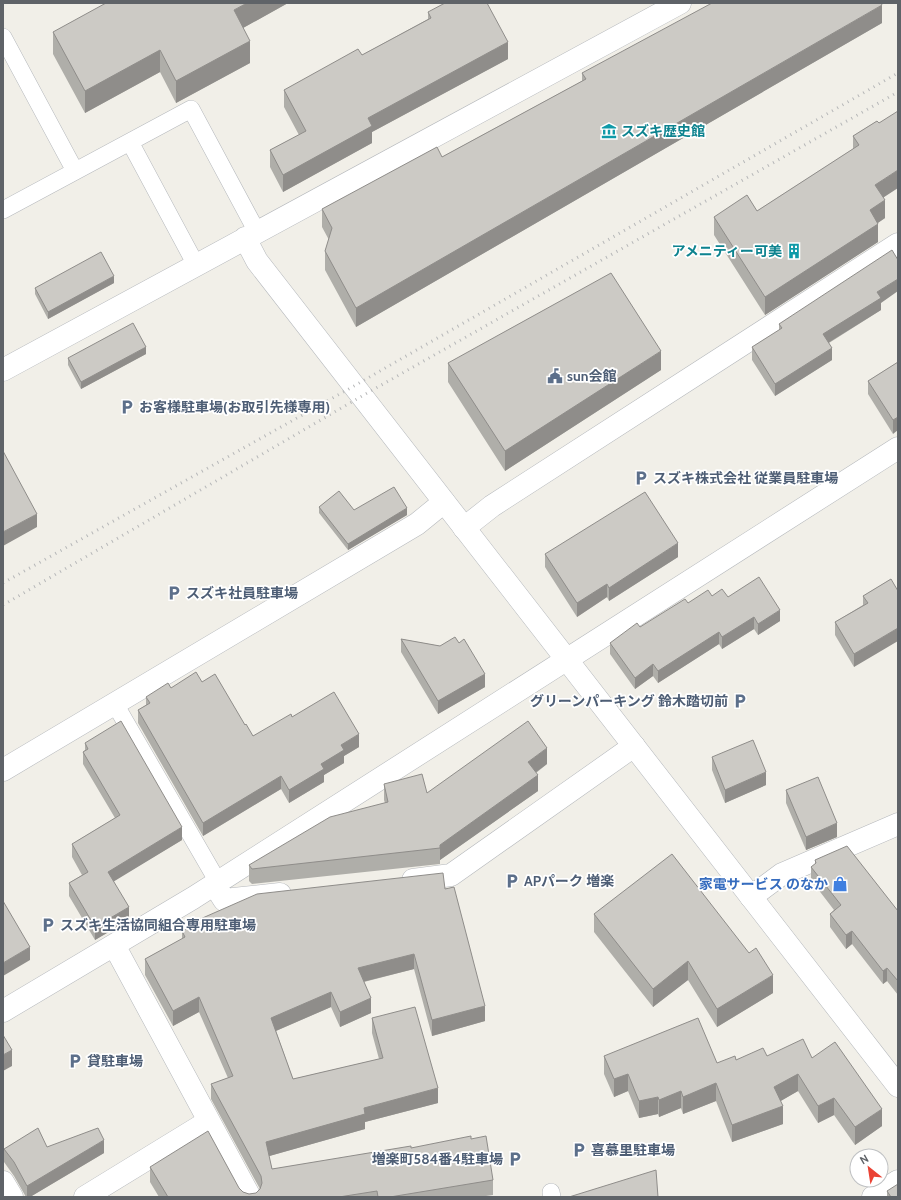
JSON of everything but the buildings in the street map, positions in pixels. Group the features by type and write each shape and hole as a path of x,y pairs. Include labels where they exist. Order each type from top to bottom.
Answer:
{"street":[{"path":"3,370 680,3"},
{"path":"251,235 257,261 898,1086"},
{"path":"464,528 492,506 897,248"},
{"path":"3,1011 216,883 898,448"},
{"path":"3,770 417,524 444,502"},
{"path":"396,881 451,876 634,746"},
{"path":"751,897 782,874 898,824"},
{"path":"216,883 224,900 302,892"},
{"path":"114,945 250,1197"},
{"path":"85,1197 209,1121"},
{"path":"873,1197 898,1181"},
{"path":"3,1182 12,1197"}],"lane":[{"path":"3,37 75,171"},
{"path":"3,210 191,109 251,235"},
{"path":"130,142 196,265"},
{"path":"114,704 216,883"}],"railway":[{"path":"3,583 354,386 898,73"},
{"path":"3,605 362,396 898,92"}],"place":[{"name":"スズキ歴史館","path":"609,131"},
{"name":"アメニティー可美","path":"794,251"},
{"name":"sun会館","path":"555,376"},
{"name":"お客様駐車場(お取引先様専用)","path":"127,407"},
{"name":"スズキ株式会社 従業員駐車場","path":"641,478"},
{"name":"スズキ社員駐車場","path":"174,593"},
{"name":"グリーンパーキング 鈴木踏切前","path":"740,701"},
{"name":"APパーク 増楽","path":"512,881"},
{"name":"家電サービス のなか","path":"840,884"},
{"name":"スズキ生活協同組合専用駐車場","path":"48,925"},
{"name":"貸駐車場","path":"75,1061"},
{"name":"喜慕里駐車場","path":"579,1150"},
{"name":"増楽町584番4駐車場","path":"515,1159"}]}
